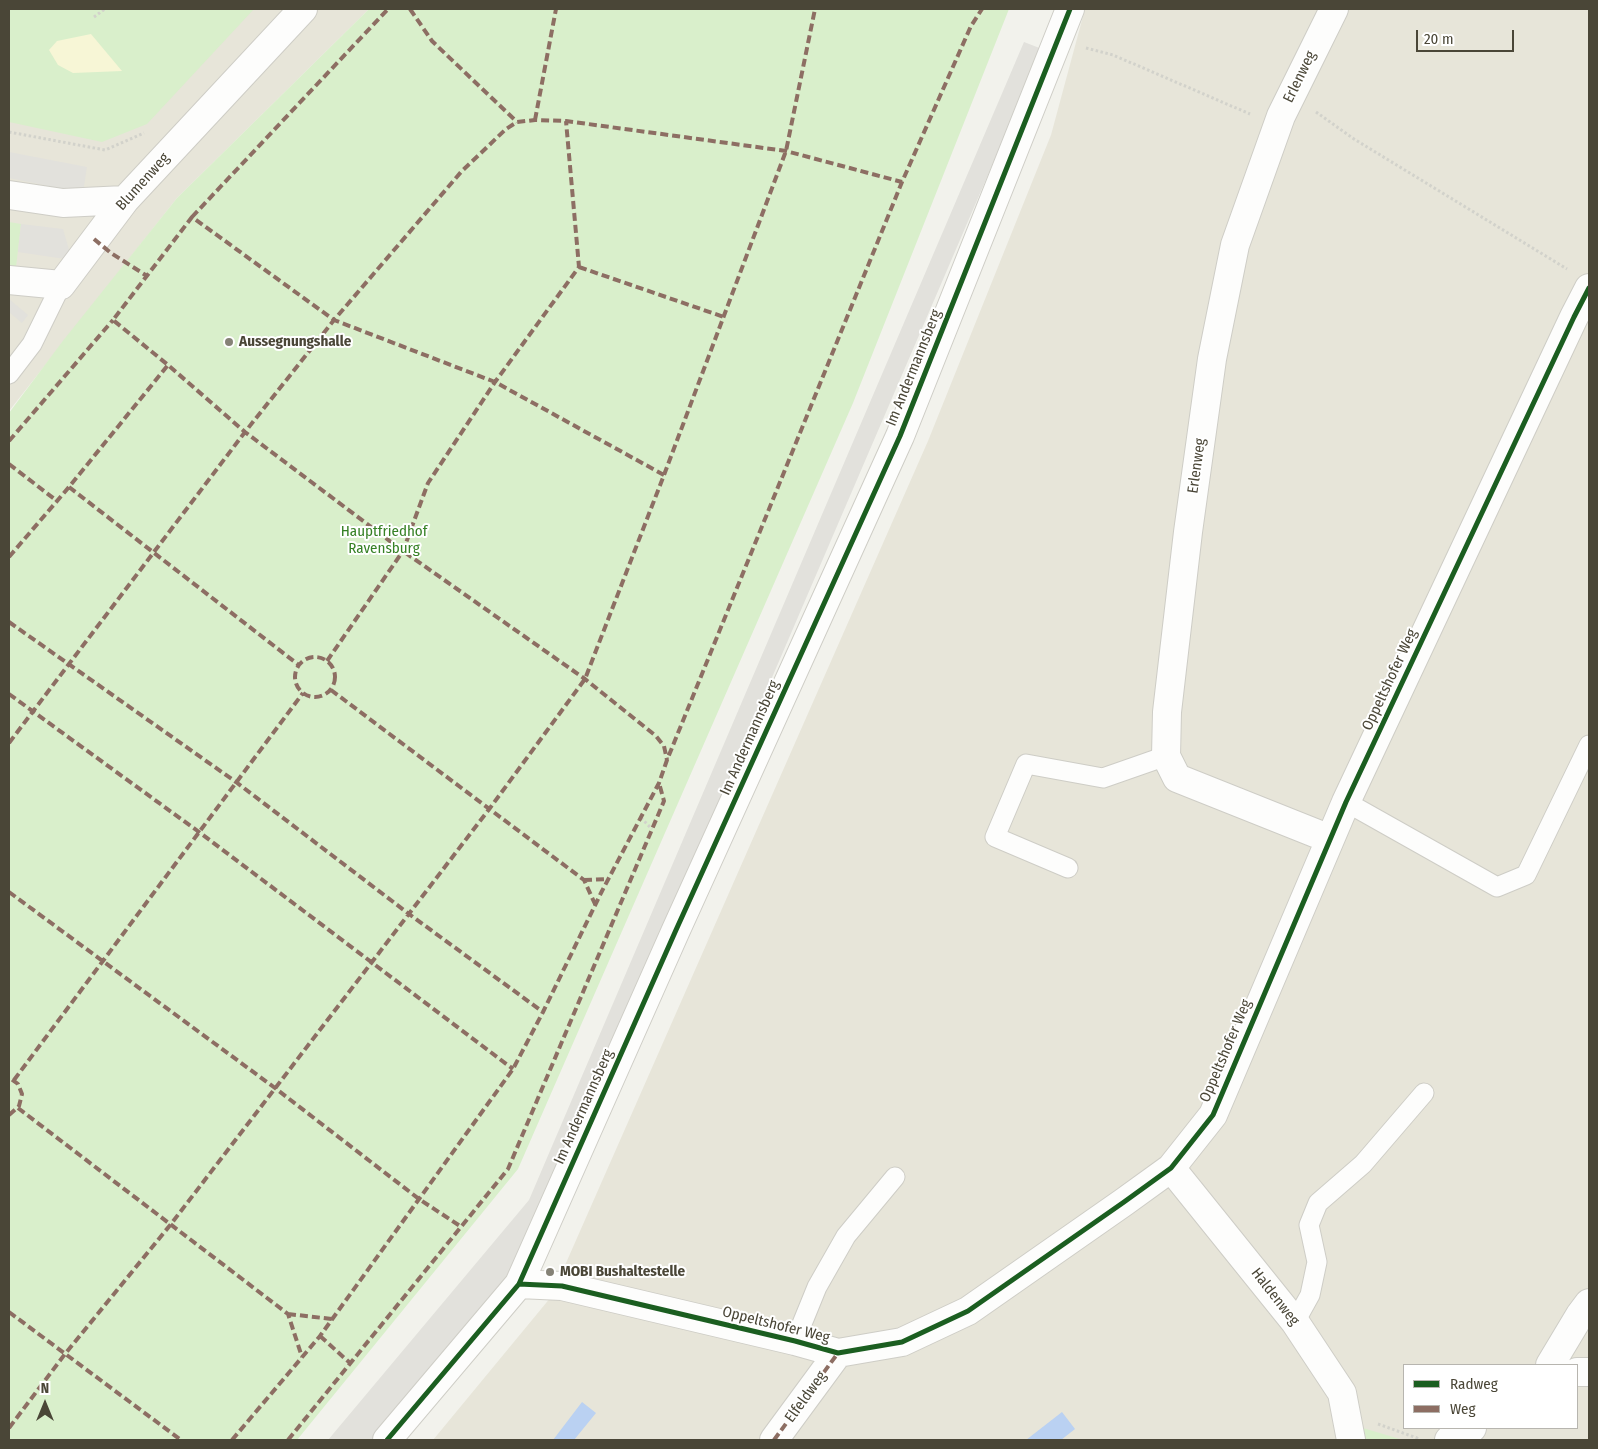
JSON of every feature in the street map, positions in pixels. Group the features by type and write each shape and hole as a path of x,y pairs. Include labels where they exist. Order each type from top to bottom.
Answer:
{"street":[{"name":"Blumenweg","path":"61,285 124,200 303,9"},
{"name":"Im Andermannsberg","path":"388,1440 519,1284 900,436 1070,9"},
{"name":"Erlenweg","path":"1330,839 1177,778 1166,756 1168,703 1188,532 1212,359 1234,245 1281,116 1334,9"},
{"path":"9,195 63,204 124,200"},
{"path":"9,280 61,285"},
{"name":"Oppeltshofer Weg","path":"519,1284 562,1286 795,1341 838,1353 902,1342 968,1311 1171,1168 1213,1115 1346,802 1589,288"},
{"name":"Haldenweg","path":"1171,1168 1296,1322 1342,1393 1350,1431"},
{"path":"1551,1364 1589,1303"},
{"name":"Elfeldweg","path":"774,1440 838,1353"},
{"path":"1449,1440 1470,1429"}],"lane":[{"name":"Blumenweg","path":"9,374 32,344 61,285"},
{"path":"1346,802 1497,887 1526,875 1589,744"},
{"path":"1068,868 995,837 1026,764 1103,778 1166,756"},
{"path":"1296,1322 1310,1295 1317,1262 1310,1225 1318,1203 1363,1164 1424,1093"},
{"path":"795,1341 816,1287 846,1236 895,1177"}],"path":[{"path":"94,16 105,9"},
{"path":"1113,55 1278,126"},
{"path":"1326,118 1354,139 1569,270"},
{"path":"9,132 105,150"},
{"path":"641,818 652,829"},
{"path":"1350,1431 1370,1422 1418,1438 1419,1440"}],"shaded area":[{"path":"9,9 369,9 177,198 9,411"},
{"path":"1085,9 1589,9 1589,1440 433,1440 551,1297 928,441 1051,135"},
{"path":"1024,42 1042,49 557,1178 514,1268 371,1440 328,1440 529,1200"},
{"path":"9,152 87,167 83,193 9,178"},
{"path":"21,224 63,229 72,260 18,252"},
{"path":"9,299 28,315 22,323 9,312"}],"green space":[{"path":"9,9 254,9 147,124 102,142 9,122"},
{"name":"Hauptfriedhof Ravensburg","path":"369,9 1009,9 853,403 518,1169 297,1440 9,1440 9,413 62,342 177,198"},
{"path":"9,222 21,224 16,267 9,266"},
{"path":"1363,1428 1403,1440 1364,1440"}],"sand":[{"path":"91,34 122,71 73,73 58,65 49,50 57,41"}],"water":[{"path":"582,1402 596,1413 574,1440 553,1440"},
{"path":"1062,1412 1075,1429 1061,1440 1026,1440"}],"marked path":[{"path":"192,217 388,9"},
{"path":"410,9 432,41 517,122"},
{"path":"535,120 556,9"},
{"path":"9,1428 65,1354 171,1224 490,808 585,679 786,151 815,9"},
{"path":"232,1440 320,1336 513,1069 543,1012 602,891 659,783 902,182 971,26 982,9"},
{"path":"9,743 245,432 334,320 461,172 506,129 517,122 535,120 566,121 786,151 902,182"},
{"path":"327,661 403,551 428,483 495,382 579,267 566,121"},
{"path":"664,475 495,382 334,320 192,217 113,320 245,432 403,551 585,679 656,736 664,746 667,760"},
{"path":"94,239 111,253 147,276"},
{"path":"579,267 724,317"},
{"path":"9,441 113,320"},
{"path":"9,557 69,487 168,365"},
{"path":"9,464 57,501"},
{"path":"69,487 300,666"},
{"path":"9,622 236,782 409,914 543,1012"},
{"path":"315,657 329,663 335,677 329,691 315,697 301,691 295,677 301,663 315,657"},
{"path":"331,690 584,880 595,904"},
{"path":"14,1080 303,693"},
{"path":"9,694 199,832 513,1069"},
{"path":"288,1440 508,1169 664,801 659,783"},
{"path":"584,880 608,879"},
{"path":"9,892 275,1088 419,1199 460,1226"},
{"path":"9,1115 19,1106 22,1094 18,1084 10,1078"},
{"path":"18,1108 288,1314 302,1357"},
{"path":"9,1312 181,1440"},
{"path":"288,1314 332,1319"},
{"path":"320,1336 350,1363"},
{"path":"774,1440 838,1353"}],"cycle path":[{"path":"387,1440 519,1284 676,930 900,436 1070,9"},
{"path":"519,1284 562,1286 795,1341 838,1353 902,1342 968,1311 1171,1168 1213,1115 1346,802 1589,288"}],"place":[{"name":"Aussegnungshalle","path":"229,342"},
{"name":"MOBI Bushaltestelle","path":"550,1272"}]}
